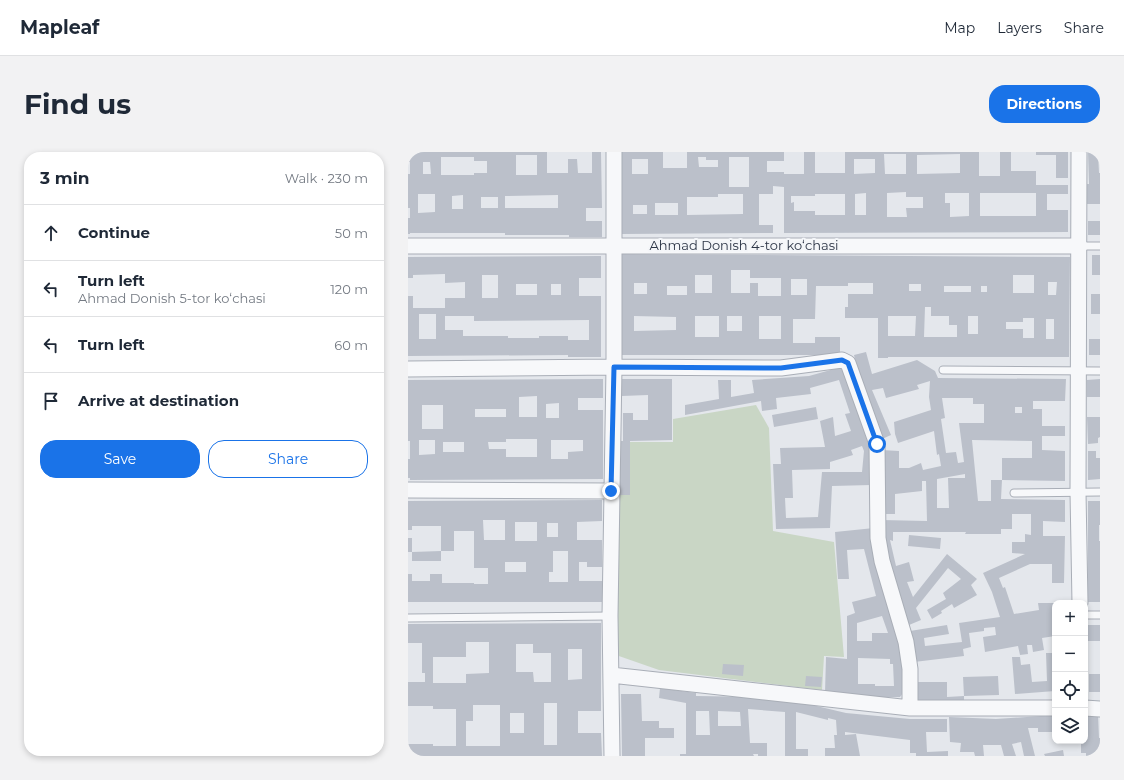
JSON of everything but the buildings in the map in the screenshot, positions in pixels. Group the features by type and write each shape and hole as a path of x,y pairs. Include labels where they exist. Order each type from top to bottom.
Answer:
{"street":[{"path":"612,756 610,616 614,367 614,152"},
{"path":"1079,152 1080,246 1078,492 1080,600"},
{"name":"Ahmad Donish 4-tor koʻchasi","path":"408,246 1080,246"},
{"path":"408,369 614,367 781,368 842,360 848,363 877,444 878,538 882,561 906,642 910,669 910,708"},
{"path":"408,490 611,491"},
{"path":"611,675 910,708 1052,708"},
{"path":"1088,708 1100,710"}],"lane":[{"path":"1080,246 1100,246"},
{"path":"943,370 1100,371"},
{"path":"1014,493 1100,492"},
{"path":"1088,615 1100,615"},
{"path":"408,618 610,616"}],"green space":[{"path":"756,405 769,428 773,531 834,542 844,657 824,656 822,690 659,670 616,655 619,442 673,442 673,419"}],"route":[{"path":"611,491 614,367 781,368 842,360 848,363 877,444"}]}
